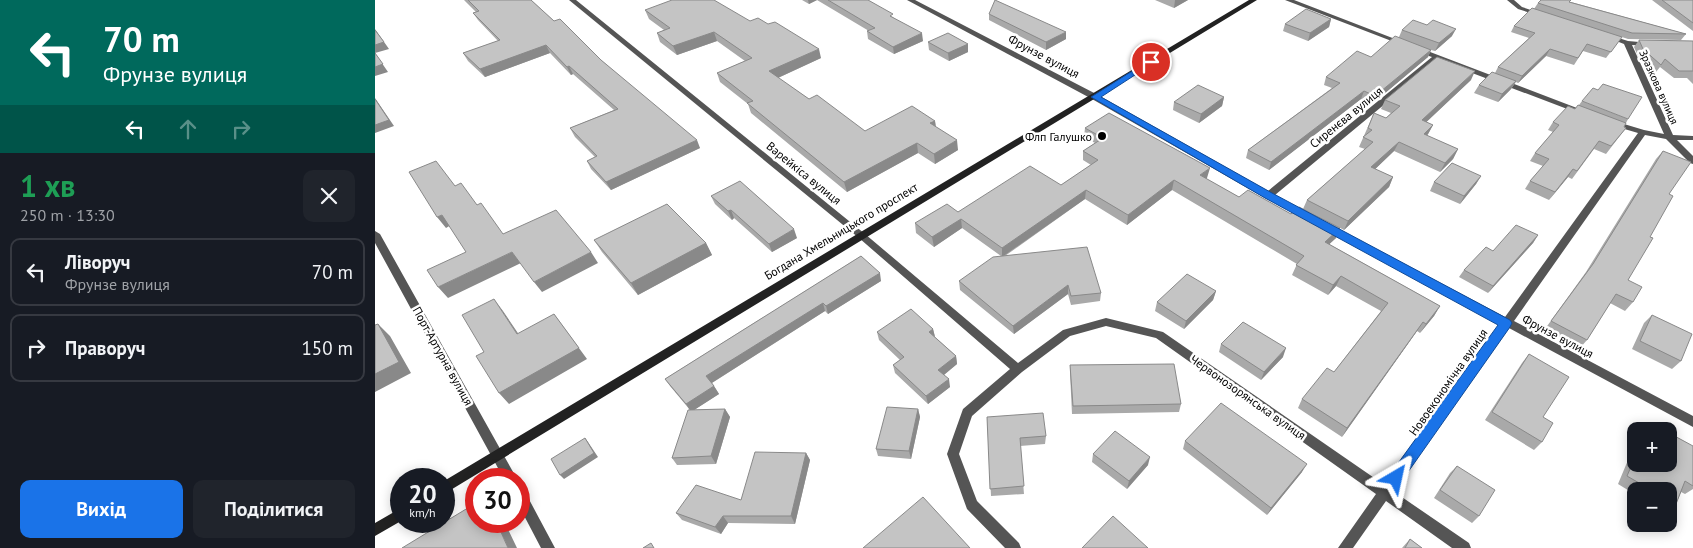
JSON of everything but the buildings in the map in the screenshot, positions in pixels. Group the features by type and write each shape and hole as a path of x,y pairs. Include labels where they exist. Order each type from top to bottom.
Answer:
{"main road":[{"name":"Богдана Хмельницького проспект","path":"455,481 1254,0"},
{"path":"375,530 390,521"}],"street":[{"name":"Варейкіса вулиця","path":"572,0 862,236 1018,369"},
{"name":"Фрунзе вулиця","path":"910,0 1095,97 1268,196 1693,422"},
{"path":"1288,0 1596,116"},
{"path":"1510,0 1520,8 1547,17"},
{"path":"1600,34 1627,43 1655,44"},
{"name":"Зразкова вулиця","path":"1627,43 1670,138 1693,161"},
{"name":"Сиренєва вулиця","path":"1268,196 1437,56"},
{"path":"1605,120 1642,134 1670,138 1693,138"},
{"name":"Новоекономічна вулиця","path":"1345,548 1642,134"},
{"name":"Порт-Артурна вулиця","path":"375,234 505,468"},
{"name":"Червонозорянська вулиця","path":"1014,548 972,505 953,454 967,413 1018,369 1067,333 1106,322 1159,335 1464,548"},
{"path":"530,514 548,548"}],"place":[{"name":"Флп Галушко","path":"1102,136"}],"route":[{"path":"1151,62 1095,97 1268,196 1506,323 1396,478"}]}
